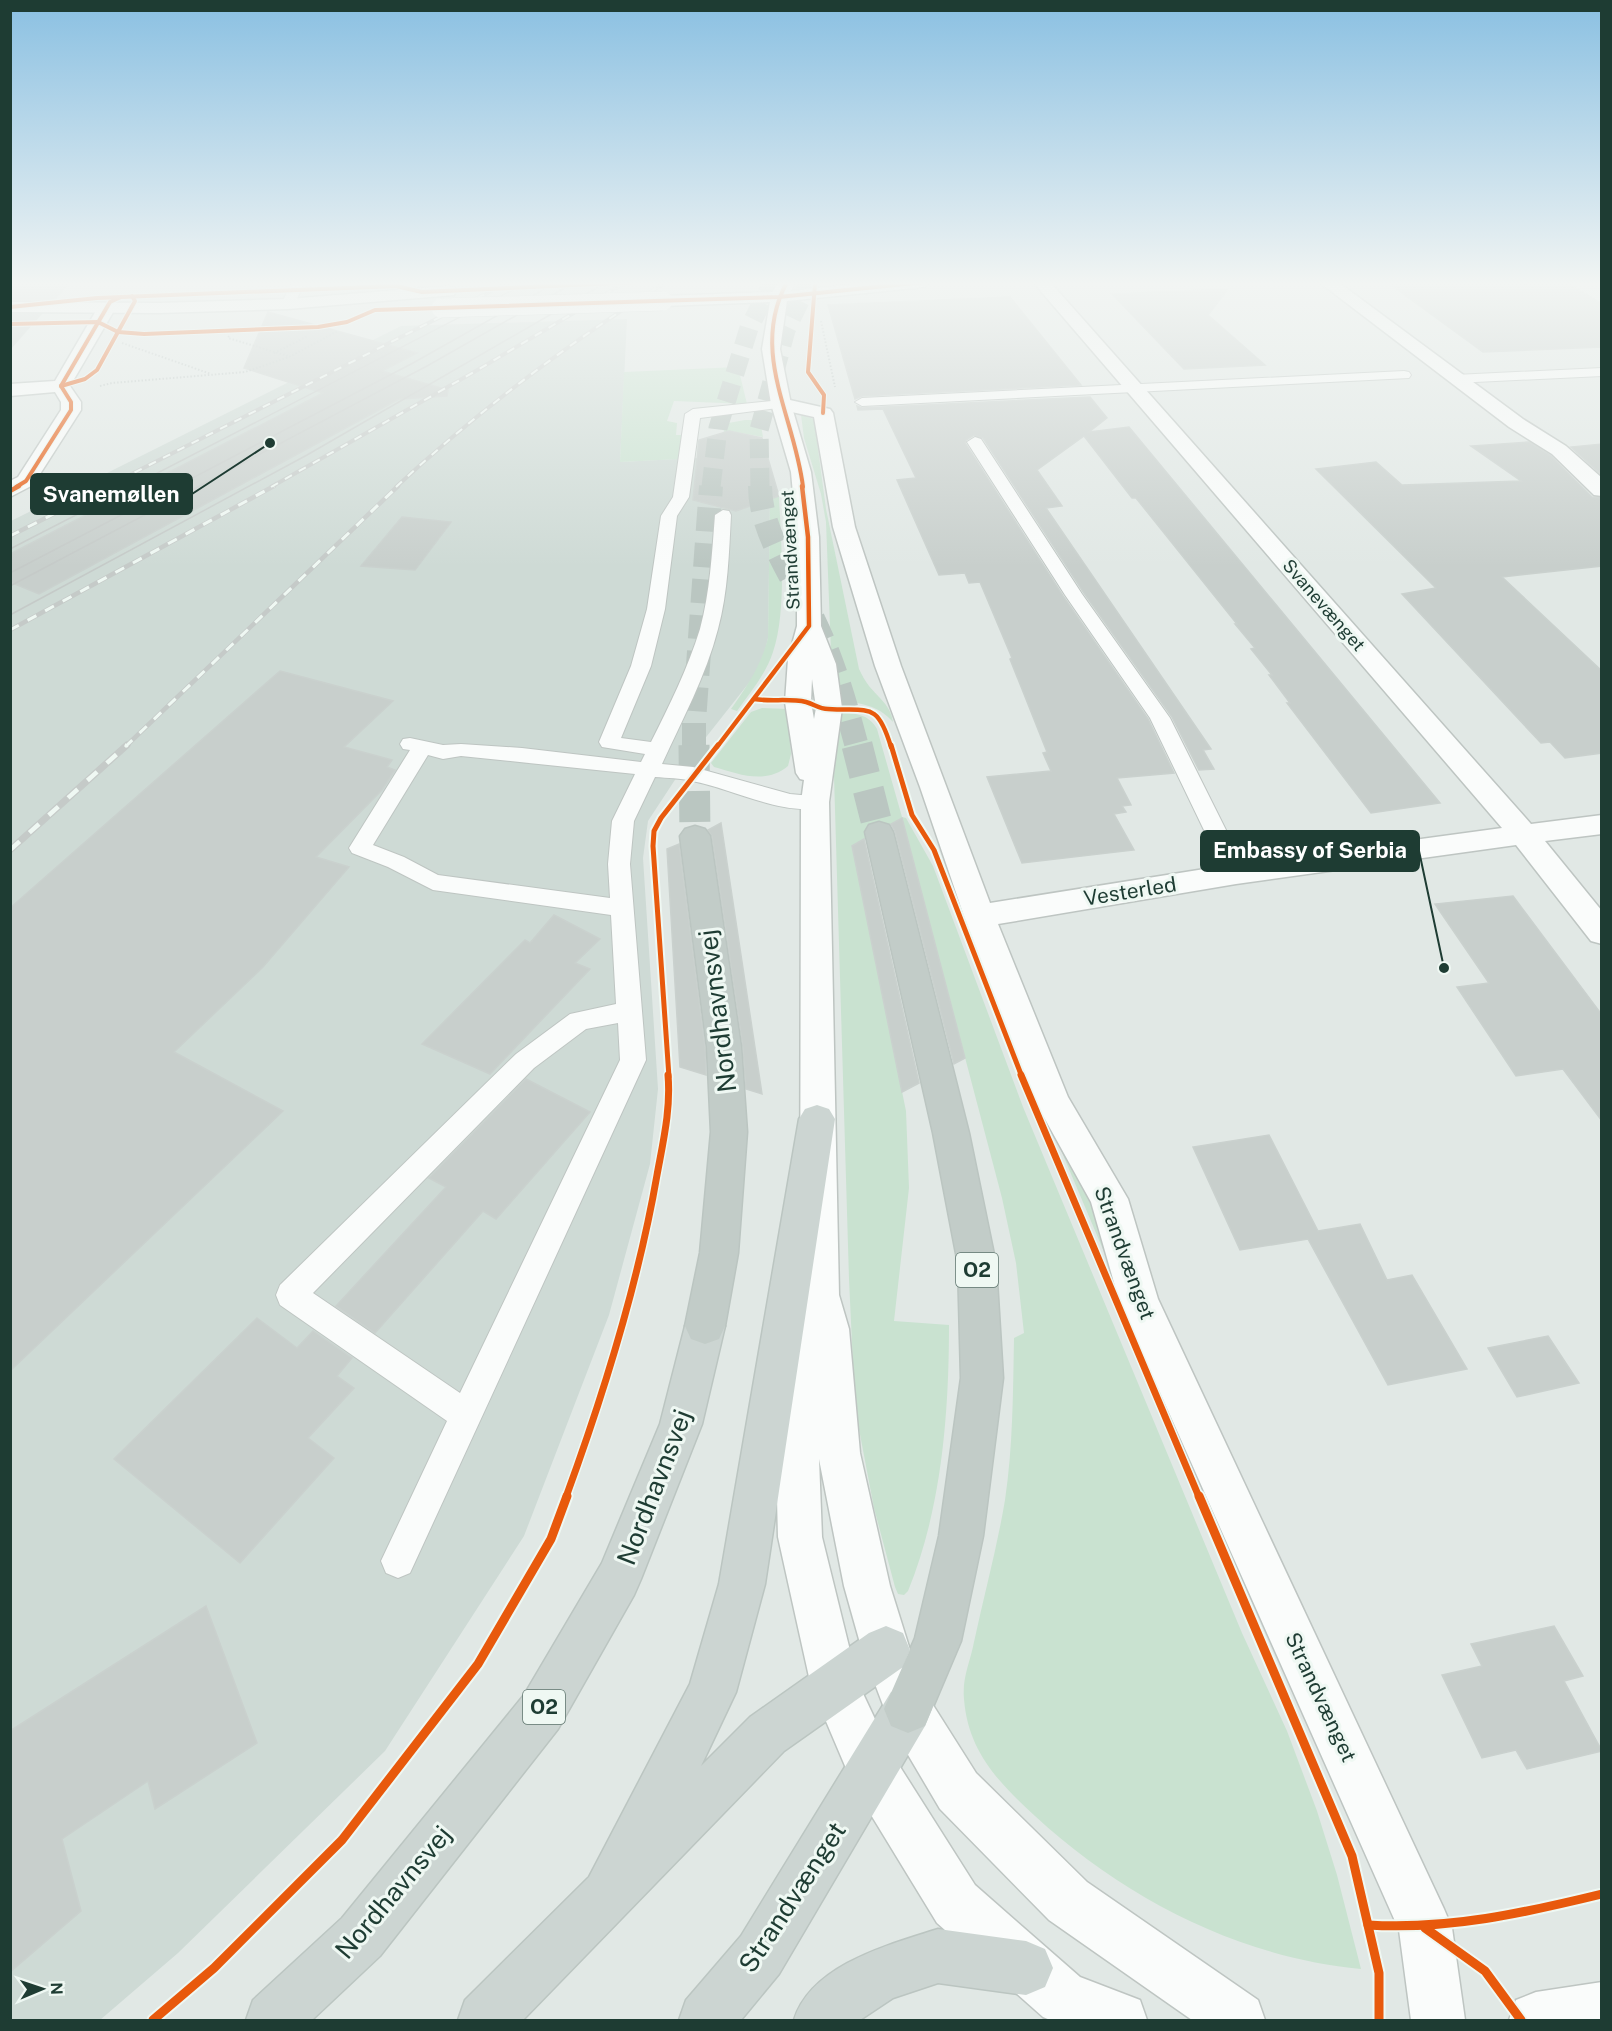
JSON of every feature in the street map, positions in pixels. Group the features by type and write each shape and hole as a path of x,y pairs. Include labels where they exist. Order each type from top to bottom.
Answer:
{"highway":[{"name":"O2","path":"879,832 948,1122 977,1264 982,1378 962,1536 938,1641 908,1709"},
{"name":"Nordhavnsvej","path":"695,836 724,1047 729,1132 719,1252 705,1326"}],"main road":[{"path":"606,1899 712,1692 742,1584 818,1119"},
{"name":"Nordhavnsvej","path":"273,2020 361,1937 541,1712 618,1579 681,1424 705,1326"},
{"path":"484,2020 767,1734 886,1650"},
{"name":"Strandvænget","path":"706,2020 760,1955 908,1709"},
{"path":"820,2020 831,2008 878,1975 938,1956 1026,1968"}],"street":[{"path":"64,391 71,377"},
{"name":"Strandvænget","path":"776,377 781,404 801,472 808,537 809,626 801,659 798,702 815,802 819,1295 810,1328 796,1420 800,1537 835,1686 872,1769"},
{"name":"Svanevænget","path":"1125,377 1523,834 1602,933"},
{"path":"1452,377 1516,423 1559,450 1602,490"},
{"path":"10,390 64,391"},
{"path":"10,491 26,481 71,410 71,402 64,391"},
{"path":"781,404 824,413"},
{"name":"Strandvænget","path":"824,413 844,527 888,666 934,787 979,916 1052,1101 1109,1199 1139,1300 1425,1928 1438,2020"},
{"name":"Vesterled","path":"979,916 1236,874 1602,824"},
{"name":"Strandvænget","path":"819,1295 829,1329 839,1453 867,1586 886,1650 908,1709"},
{"path":"908,1709 958,1791 1068,1901 1238,2020"},
{"path":"872,1769 956,1904 1062,1998 1120,2020"},
{"path":"1536,2020 1602,2009"}],"lane":[{"path":"862,402 1367,377"},
{"path":"1455,379 1502,377"},
{"path":"781,404 693,414 681,497 669,516 656,609 641,666 609,742 693,774 790,801 815,802"},
{"path":"975,442 1074,595 1160,718 1236,874"},
{"path":"398,1561 633,1060 619,864 623,821 687,690 710,629 718,585 723,515"},
{"path":"622,908 433,882 396,862 360,848 416,746 443,752 461,750 653,759"},
{"path":"465,1415 291,1294 525,1061 579,1021 629,1011"}],"path":[{"path":"64,391 112,383 191,377"},
{"path":"824,413 840,413 832,377"}],"shaded area":[{"path":"299,377 624,377 620,462 697,458 698,441 729,431 762,438 779,496 770,499 768,638 764,655 752,679 688,760 648,821 643,858 658,1089 650,1164 609,1315 524,1536 385,1751 178,1953 100,2020 11,2020 11,521"}],"green space":[{"path":"624,377 740,377 747,404 674,401 667,421 677,423 676,435 683,435 680,459 620,462"},
{"path":"801,415 814,419 826,509 859,669 887,707 893,722 875,708 839,701 831,652 826,522 821,494 804,438"},
{"path":"760,420 763,437 730,431 724,433 723,424"},
{"path":"779,496 782,596 777,635 766,668 737,711 731,709 757,667 768,638 770,499"},
{"path":"762,708 788,709 791,754 788,766 779,772 761,777 742,775 714,767 711,763 751,712"},
{"path":"839,713 866,717 877,729 902,817 906,818 933,866 1023,1107 1242,1633 1287,1731 1317,1811 1337,1875 1361,1969 1316,1963 1272,1952 1228,1937 1145,1898 1106,1873 1035,1816 997,1778 978,1750 967,1718 964,1684 1005,1500 1011,1440 1014,1338 1024,1333 1016,1263 1002,1198 902,818 852,846 906,1111 909,1188 894,1321 949,1325 945,1426 936,1494 920,1559 908,1591 904,1595 898,1594 895,1587 874,1508 855,1408 834,776"},
{"path":"1052,1129 1083,1177 1118,1285"}],"building":[{"path":"272,377 402,377 448,390 447,396 399,399 39,594 10,582 10,554 323,393"},
{"path":"849,377 1074,377 1081,385 862,396 855,399"},
{"path":"1090,397 1107,418 1089,432 1129,427 1440,803 1371,813 1287,703 1290,703 1269,675 1272,675 1251,649 1255,648 1235,624 1237,624 1136,498 1132,498 1084,436 1037,470 1062,506 1046,508 1211,749 1203,750 1214,769 1199,770 1172,717 1084,593 983,438 974,435 965,443 1063,596 1148,719 1174,773 1117,778 1131,805 1122,806 1126,812 1114,814 1134,850 1022,863 987,777 1051,771 1043,753 1047,752 1010,659 1012,658 980,582 969,583 965,573 939,575 897,480 916,478 883,409 858,410 857,406 862,408"},
{"path":"729,431 762,438 779,496 736,511 693,500 699,440"},
{"path":"1529,442 1551,456 1592,497 1602,498 1602,566 1502,577 1602,671 1602,753 1565,758 1550,742 1541,743 1402,594 1436,588 1316,469 1376,462 1402,485 1521,481 1471,446"},
{"path":"1602,444 1602,475 1571,447"},
{"path":"402,517 451,522 415,570 361,566"},
{"path":"280,671 393,701 344,747 392,760 387,767 395,770 382,790 316,857 349,867 263,967 174,1052 283,1111 10,1371 10,908"},
{"path":"902,818 965,1058 954,1064 895,831 891,824"},
{"path":"721,823 762,1094 746,1089 743,1047 712,836 708,830"},
{"path":"864,839 919,1083 902,1092 852,846"},
{"path":"679,844 705,1047 706,1075 680,1067 667,849"},
{"path":"1513,896 1602,1015 1602,1121 1563,1069 1516,1076 1457,987 1489,983 1435,904"},
{"path":"554,915 600,939 575,963 590,969 490,1074 422,1044 525,940 530,943"},
{"path":"526,1079 590,1112 496,1219 483,1211 375,1333 336,1306 446,1187 429,1178"},
{"path":"1269,1135 1318,1231 1360,1224 1387,1280 1412,1275 1467,1369 1388,1385 1308,1239 1240,1250 1193,1147"},
{"path":"257,1318 297,1348 313,1331 352,1358 337,1376 354,1388 308,1438 334,1458 240,1563 114,1459"},
{"path":"1548,1336 1579,1383 1517,1397 1488,1348"},
{"path":"206,1606 257,1743 155,1809 148,1781 62,1839 81,1911 10,1972 10,1731"},
{"path":"1554,1626 1583,1676 1564,1681 1602,1751 1527,1769 1516,1750 1482,1758 1442,1675 1482,1666 1471,1644"}],"tunnel":[{"path":"711,487 718,428 734,377"},
{"path":"760,487 759,430 773,377"},
{"path":"694,745 711,486"},
{"path":"760,486 762,504 772,538 827,651 844,699 857,747"},
{"path":"694,745 695,836"},
{"path":"857,745 879,832"}],"tram line":[{"path":"10,549 344,377"},
{"path":"10,573 387,377"},
{"path":"10,586 407,377"},
{"path":"10,615 307,455 443,377"}],"railway":[{"path":"106,487 323,377"},
{"path":"271,487 466,377"},
{"path":"396,487 460,431 528,377"},
{"path":"10,536 109,486"},
{"path":"10,630 274,486"},
{"path":"125,747 398,486"},
{"path":"10,850 127,745"}],"cycle path":[{"path":"61,386 66,377"},
{"path":"61,386 88,377"},
{"path":"153,2020 214,1968 342,1840 478,1664 551,1539 591,1429 628,1303 652,1202 670,1099 653,846 654,831 661,818 780,667 809,626 808,537 801,472 781,404 776,377"},
{"path":"812,377 824,395 823,413"},
{"path":"10,491 26,481 71,410 71,402 61,386"},
{"path":"754,699 806,702 829,709 860,708 868,711 884,724 912,815 934,850 1037,1116 1352,1856 1379,1973 1379,2020"},
{"path":"1368,1925 1397,1927 1456,1923 1515,1914 1602,1894"},
{"path":"1425,1928 1485,1971 1521,2020"}],"place":[{"name":"Svanemøllen","path":"270,443"},
{"name":"Embassy of Serbia","path":"1444,968"}]}
